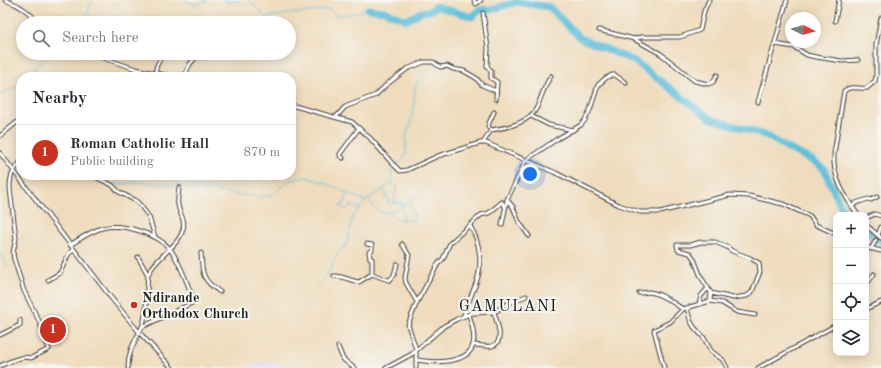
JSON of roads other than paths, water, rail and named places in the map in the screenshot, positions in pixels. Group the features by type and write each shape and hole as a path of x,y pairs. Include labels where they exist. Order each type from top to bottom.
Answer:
{"street":[{"path":"5,0 20,5 32,16"},
{"path":"474,0 476,4 481,0"},
{"path":"634,39 641,37 680,37 700,30 704,11 709,0"},
{"path":"758,102 787,0"},
{"path":"835,21 839,0"},
{"path":"483,12 488,47 487,66 491,72 491,78 497,82 496,99"},
{"path":"856,212 837,179 834,160 836,141 844,92 848,88 853,87 867,88 875,81 876,45 881,20"},
{"path":"599,30 634,39 661,54 695,81 708,84 712,82 717,75"},
{"path":"775,44 794,47 807,55 816,57 842,61 858,60"},
{"path":"109,60 150,72"},
{"path":"155,72 157,64 161,60"},
{"path":"186,72 193,60"},
{"path":"336,117 345,107 376,95 386,85 407,69 424,62 433,62 440,67 447,66 467,72 482,85 496,91"},
{"path":"502,225 507,200 526,160 557,138 581,125 585,120 592,104 593,96 598,85 606,78 615,74 626,83"},
{"path":"490,130 505,128 531,116 537,107 543,89 551,76"},
{"path":"296,106 352,122 370,138 390,162 400,171 407,170 438,156 483,143 490,144 556,173 633,211 648,213 660,212 735,194 783,204 808,215 812,218 816,225 833,233"},
{"path":"483,143 490,130 488,127 489,122 494,112"},
{"path":"531,116 550,125 573,130"},
{"path":"0,136 16,123"},
{"path":"343,158 340,154 359,128"},
{"path":"0,153 16,174"},
{"path":"0,366 16,359 32,358 49,349 40,323 24,291 14,259 13,253 16,238 10,189 11,174 16,167"},
{"path":"21,180 139,332 172,368"},
{"path":"102,180 112,185 119,192 136,201 140,205 149,217 155,238"},
{"path":"128,368 132,346 142,327 148,275 150,270 177,242 184,228 183,218 177,204 179,187"},
{"path":"852,207 856,203 868,199 871,200 877,197"},
{"path":"507,200 513,207 518,220 529,236"},
{"path":"416,368 416,349 408,325 417,302 432,273 443,259 450,243 467,227 481,215 489,213 498,206 499,203 502,202 505,207"},
{"path":"869,217 875,214 881,216"},
{"path":"464,315 476,285 480,267 476,236 470,226"},
{"path":"70,245 90,233 107,227 127,228 155,238 169,249 182,271 194,302 142,327"},
{"path":"869,227 880,236"},
{"path":"880,236 881,227"},
{"path":"876,240 871,249 881,251"},
{"path":"710,301 711,293 694,259 690,253 678,250 677,245 690,246 701,242 715,242 760,264 760,272 752,292 747,296 734,298 711,293"},
{"path":"367,244 372,245 372,250 369,252 370,258 372,259 372,274"},
{"path":"402,244 409,254 405,278 406,283 417,302"},
{"path":"48,280 60,273 68,255 73,249"},
{"path":"201,253 202,274 206,281 220,292"},
{"path":"138,257 148,275"},
{"path":"372,274 390,280 394,275 397,264"},
{"path":"334,276 359,282 372,274"},
{"path":"869,280 874,274"},
{"path":"699,304 701,296 708,288"},
{"path":"640,293 649,292 656,294 685,308 694,327 704,338 711,351 723,360 727,368"},
{"path":"386,368 406,358 444,326 464,315 476,312 494,312 509,303 526,296"},
{"path":"664,368 654,330 670,322 685,308 710,301 722,303 737,312 755,315"},
{"path":"869,308 881,302"},
{"path":"473,345 491,346 497,343 500,334 494,312"},
{"path":"417,360 437,362 457,359 466,355 473,345 474,334 469,314"},
{"path":"0,334 20,324 20,320"},
{"path":"758,368 833,327"},
{"path":"338,347 342,359 354,368"}],"waterway":[{"path":"87,16 90,4 94,0"},
{"path":"186,0 195,5 207,0"},
{"path":"225,0 230,2 240,0"},
{"path":"249,0 265,16"},
{"path":"368,9 384,11 407,20 421,12 430,11 436,6 472,17 480,10 494,9 517,2 549,7 580,38 634,61 711,119 765,135 813,161 824,169 844,212"},
{"path":"274,16 330,9 336,15 344,15 368,9"},
{"path":"31,72 42,60"},
{"path":"397,164 403,160 406,153 406,136 410,126 414,105 415,87 425,74"},
{"path":"0,95 16,87"},
{"path":"369,199 389,185 392,181 391,171 393,168"},
{"path":"296,179 306,177 325,183 365,201 368,199 379,211 385,213 398,209 418,194 427,184"},
{"path":"113,185 139,182 265,197 273,195 287,181 292,180"},
{"path":"392,182 394,186 398,186 394,199 396,203"},
{"path":"383,191 386,193 388,203 400,203 401,201 402,205"},
{"path":"347,194 344,204 340,206 346,210 351,205 358,208"},
{"path":"317,288 332,268 331,266 336,256 346,245 353,216 365,202"},
{"path":"390,213 391,216 400,219 414,219 414,213 409,203"},
{"path":"402,220 403,206"},
{"path":"869,232 881,242"},
{"path":"0,253 8,267"}],"place":[{"name":"Ndirande Orthodox Church","path":"134,305"},
{"name":"Roman Catholic Hall","path":"53,330"}],"district":[{"name":"GAMULANI","path":"508,305"}]}
